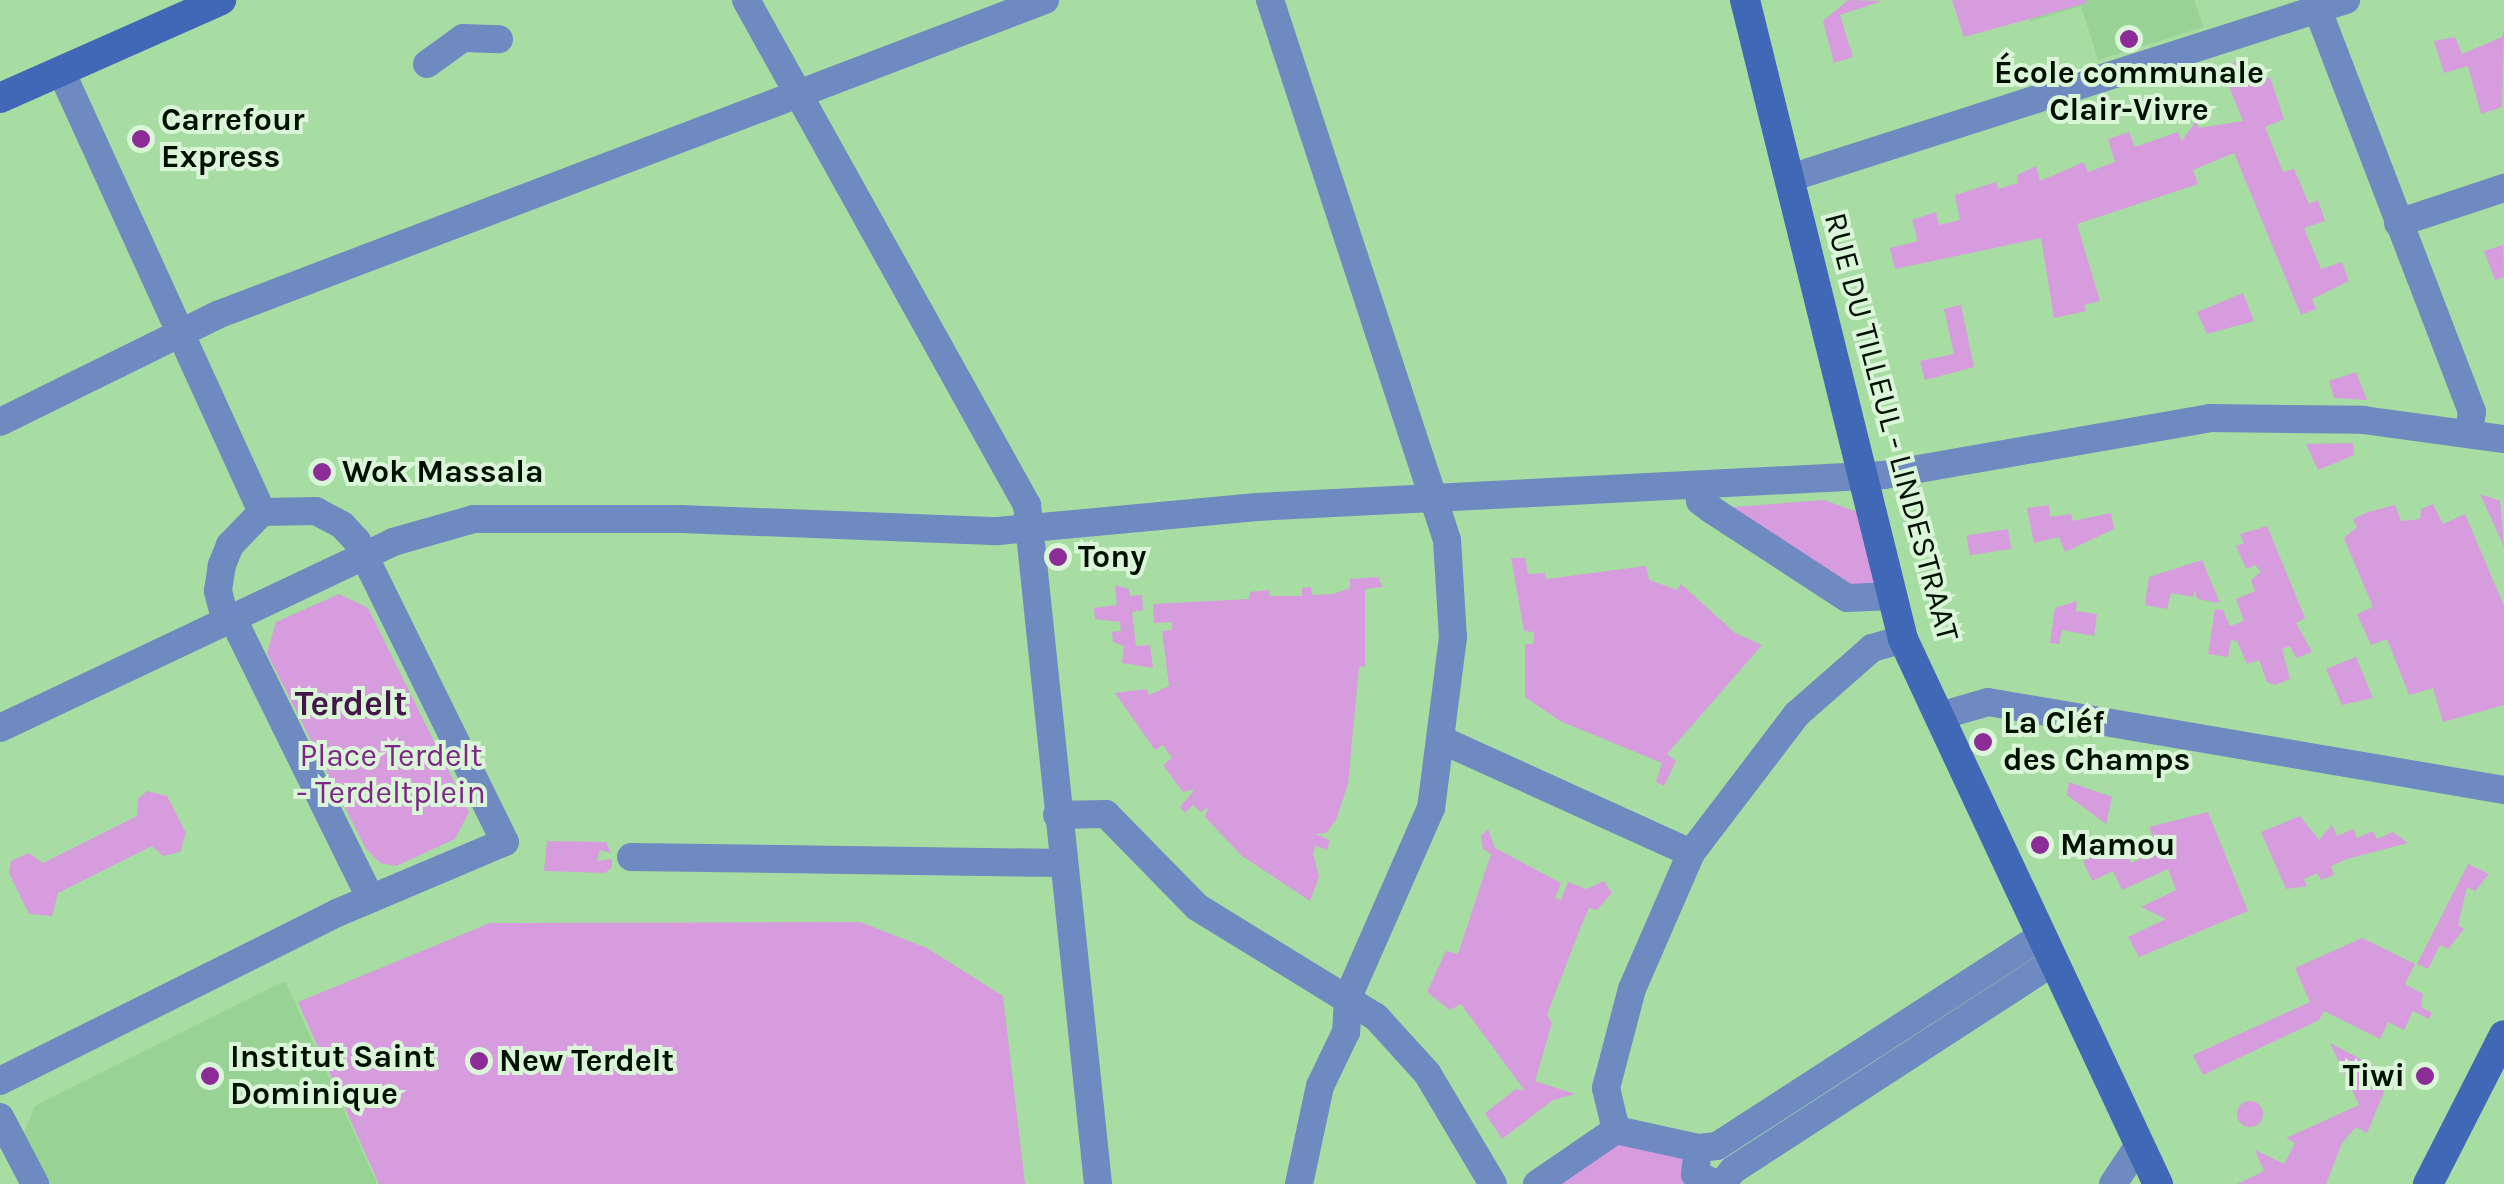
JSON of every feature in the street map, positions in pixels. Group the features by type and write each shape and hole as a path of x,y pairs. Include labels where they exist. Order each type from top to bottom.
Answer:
{"street":[{"path":"0,98 222,0"},
{"path":"746,0 1027,505 1061,863 1098,1184"},
{"path":"0,422 180,330 1045,0"},
{"path":"1270,0 1447,540 1453,637 1444,741 1431,808 1348,996 1346,1032 1320,1086 1299,1184"},
{"name":"RUE DU TILLEUL - LINDESTRAAT","path":"1745,0 1903,639 1943,714 2046,950 2137,1148 2158,1184"},
{"path":"1790,178 2316,5 2346,0"},
{"path":"2316,5 2472,412 2470,432"},
{"path":"427,64 462,38 499,39"},
{"path":"60,72 262,512"},
{"path":"2398,223 2504,188"},
{"path":"0,728 427,529 520,516 1028,527 1434,499 1864,476 2210,418 2363,420 2504,439"},
{"path":"1698,485 1700,501 1847,598 1893,596"},
{"path":"0,1082 370,899 505,842 364,556 342,526 316,511 262,512 230,545 218,591 370,899"},
{"path":"1616,1130 1606,1088 1624,1022 1690,853 1797,714 1872,648 1903,639"},
{"path":"1943,714 1988,702 2504,790"},
{"path":"1444,741 1690,853"},
{"path":"1057,815 1106,814 1197,907 1348,996 1428,1074 1493,1184"},
{"path":"631,856 1061,863"},
{"path":"1537,1184 1616,1130 1698,1148 1717,1146 2046,950"},
{"path":"1698,1148 1696,1174 1720,1184 1732,1170 2046,950"},
{"path":"2428,1184 2504,1035"},
{"path":"0,1117 35,1184"},
{"path":"2112,1184 2137,1148"}],"shaded area":[{"name":"École communale Clair-Vivre","path":"2024,0 2194,0 2204,27 2098,60 2081,6 2030,22"},
{"name":"Institut Saint Dominique","path":"285,981 377,1184 49,1184 24,1133 35,1106"}],"green space":[{"path":"1848,0 1882,1 1840,15 1853,57 1834,63 1823,21"},
{"path":"1952,0 2086,0 2087,3 1964,37"},
{"path":"2504,29 2502,107 2481,114 2468,66 2444,73 2434,41 2455,37 2462,54 2502,37"},
{"path":"2240,61 2249,85 2270,77 2284,119 2265,127 2283,172 2294,169 2309,204 2318,200 2325,221 2304,228 2321,269 2342,262 2349,281 2312,299 2316,309 2301,315 2234,153 2193,170 2198,184 2077,224 2100,301 2084,305 2086,311 2054,318 2041,238 1895,269 1890,248 1918,241 1912,220 1936,212 1939,225 1960,220 1955,195 1996,182 1998,189 2018,183 2017,175 2036,166 2040,181 2084,162 2088,172 2115,162 2108,139 2129,132 2135,147 2178,132 2182,141 2196,121 2199,128 2243,121 2221,67"},
{"path":"2503,245 2504,277 2495,280 2484,251"},
{"path":"2243,293 2254,321 2207,334 2197,312"},
{"path":"1961,305 1974,367 1925,380 1920,361 1954,354 1944,309"},
{"path":"2356,372 2367,400 2334,398 2329,381"},
{"path":"2353,443 2354,455 2318,470 2306,444"},
{"path":"2480,494 2500,501 2504,547 2490,516"},
{"path":"1824,500 1863,514 1876,593 1855,594 1722,508"},
{"path":"2433,504 2443,524 2465,514 2504,606 2504,705 2443,722 2433,688 2409,695 2387,639 2371,645 2357,614 2373,607 2344,538 2357,527 2353,519 2368,512 2395,505 2401,521 2420,519 2421,509"},
{"path":"2049,505 2050,517 2071,514 2073,521 2111,513 2114,529 2065,552 2059,537 2034,543 2027,508"},
{"path":"2267,526 2305,618 2296,623 2312,652 2296,658 2290,646 2282,649 2290,679 2275,685 2267,682 2259,660 2247,664 2237,641 2231,640 2228,657 2208,654 2215,609 2223,610 2230,626 2244,621 2236,599 2255,591 2251,580 2261,572 2255,565 2246,569 2236,546 2244,543 2240,534"},
{"path":"2008,529 2011,549 1970,555 1967,536"},
{"path":"1511,558 1525,558 1528,574 1545,573 1546,579 1646,566 1649,580 1677,590 1681,584 1735,633 1762,645 1667,754 1676,761 1664,786 1656,782 1662,763 1560,721 1525,697 1525,644 1533,644 1534,632 1524,631"},
{"path":"2202,560 2220,603 2197,599 2195,590 2193,597 2171,593 2167,609 2145,605 2149,577"},
{"path":"1378,577 1383,587 1365,589 1365,666 1359,667 1348,784 1336,820 1326,833 1315,834 1330,840 1327,850 1316,846 1313,853 1319,877 1310,901 1242,856 1205,817 1208,807 1201,812 1193,805 1185,813 1180,807 1195,789 1183,792 1163,765 1172,758 1163,745 1155,750 1115,693 1146,689 1149,695 1169,686 1162,631 1172,630 1172,622 1154,623 1153,604 1249,599 1250,592 1269,590 1270,596 1302,596 1302,588 1311,587 1312,595 1333,594 1350,588 1350,579"},
{"path":"1115,585 1129,589 1130,596 1142,595 1143,610 1132,612 1136,646 1150,645 1153,668 1122,663 1124,646 1113,642 1112,632 1121,631 1120,622 1095,619 1094,608 1117,605"},
{"name":"Place Terdelt - Terdeltplein","path":"339,594 368,608 469,812 455,839 396,866 380,863 366,849 267,653 276,622"},
{"path":"2077,601 2076,611 2097,614 2094,636 2062,630 2059,644 2050,643 2055,608"},
{"path":"2356,657 2373,698 2342,705 2326,669"},
{"path":"2069,782 2112,797 2106,824 2067,795"},
{"path":"147,791 167,796 186,833 180,852 163,856 152,846 58,893 52,916 29,914 9,873 11,861 29,853 43,863 137,816 138,799"},
{"path":"2208,812 2248,911 2139,957 2128,937 2166,919 2141,907 2176,890 2168,869 2122,890 2113,871 2092,881 2083,861 2121,843 2131,863 2158,850 2149,827"},
{"path":"2300,816 2319,840 2332,825 2337,836 2353,829 2357,838 2373,831 2377,839 2393,832 2408,843 2347,859 2331,866 2334,875 2321,880 2317,873 2304,879 2307,886 2286,889 2261,832"},
{"path":"1488,829 1495,848 1561,883 1555,898 1561,900 1568,882 1586,889 1604,881 1612,893 1597,910 1589,908 1547,1015 1552,1023 1535,1081 1575,1094 1553,1100 1502,1139 1485,1113 1516,1089 1525,1091 1461,1004 1450,1010 1427,992 1446,951 1458,954 1491,854 1483,849 1481,836"},
{"path":"547,841 606,842 611,853 600,850 597,861 612,859 612,867 605,873 544,871"},
{"path":"2468,864 2489,874 2475,891 2467,887 2458,925 2464,929 2448,949 2440,945 2428,969 2417,964"},
{"path":"860,922 927,948 1003,996 1025,1184 379,1184 298,1002 490,923"},
{"path":"2362,938 2415,964 2405,984 2423,994 2421,1007 2432,1013 2429,1019 2413,1011 2404,1030 2388,1022 2380,1039 2324,1011 2319,1020 2203,1075 2193,1055 2310,1002 2295,968"},
{"path":"2330,1043 2391,1075 2367,1133 2356,1127 2342,1143 2326,1184 2237,1184 2264,1171 2255,1150 2284,1164 2295,1143 2286,1138 2359,1105"},
{"path":"2250,1101 2259,1105 2263,1114 2259,1123 2250,1127 2241,1123 2237,1114 2241,1105"},
{"path":"1613,1143 1686,1153 1693,1184 1550,1184"}],"place":[{"name":"École communale Clair-Vivre","path":"2129,39"},
{"name":"Carrefour Express","path":"141,139"},
{"name":"Wok Massala","path":"322,472"},
{"name":"Tony","path":"1058,557"},
{"name":"La Cléf des Champs","path":"1983,742"},
{"name":"Mamou","path":"2040,845"},
{"name":"New Terdelt","path":"479,1061"},
{"name":"Institut Saint Dominique","path":"210,1076"},
{"name":"Tiwi","path":"2425,1076"}],"district":[{"name":"Terdelt","path":"351,704"}]}
